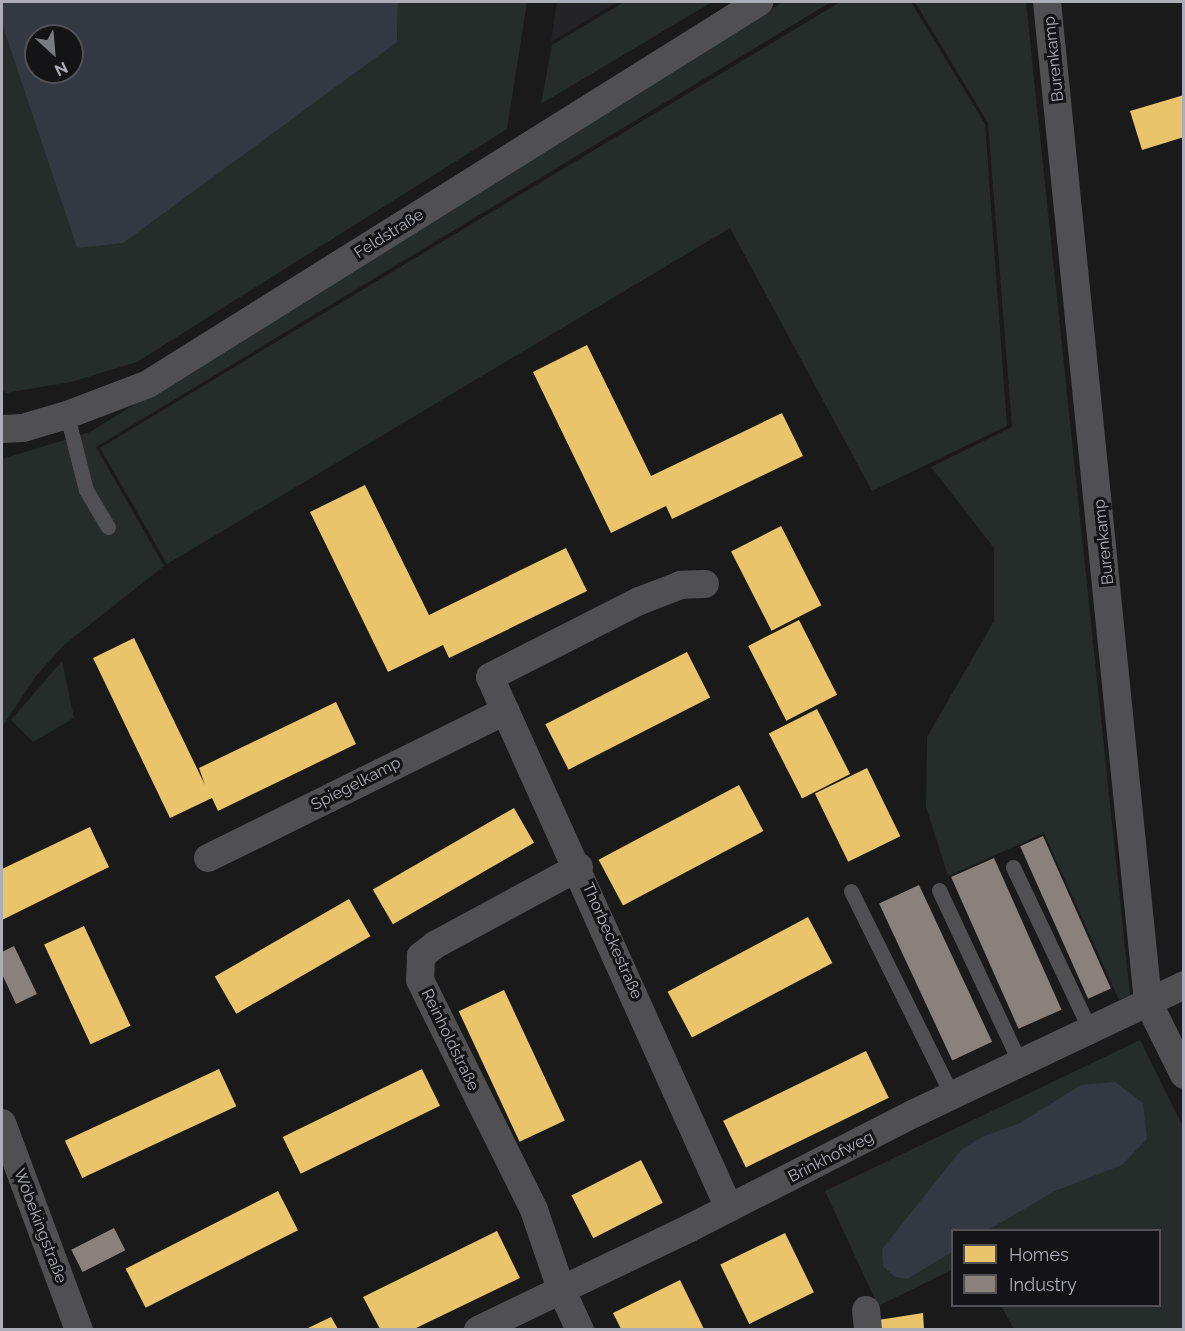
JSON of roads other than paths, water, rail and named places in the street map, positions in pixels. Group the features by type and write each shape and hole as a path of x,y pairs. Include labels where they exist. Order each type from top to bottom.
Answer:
{"street":[{"name":"Feldstraße","path":"2,429 23,428 67,415 148,384 759,2"},
{"name":"Burenkamp","path":"1047,2 1148,1002 1184,1075"},
{"name":"Thorbeckestraße","path":"705,584 681,585 639,602 490,677 579,867 729,1208"},
{"name":"Spiegelkamp","path":"208,858 506,711"},
{"name":"Reinholdstraße","path":"579,867 435,945 421,956 420,980 534,1210 561,1288 580,1329"},
{"name":"Brinkhofweg","path":"478,1329 729,1208 952,1095 1184,985"},
{"name":"Wöbekingstraße","path":"2,1123 79,1329"}],"lane":[{"path":"67,415 86,490 108,527"},
{"path":"1013,867 1090,1030"},
{"path":"939,890 1020,1063"},
{"path":"851,891 952,1095"}]}
